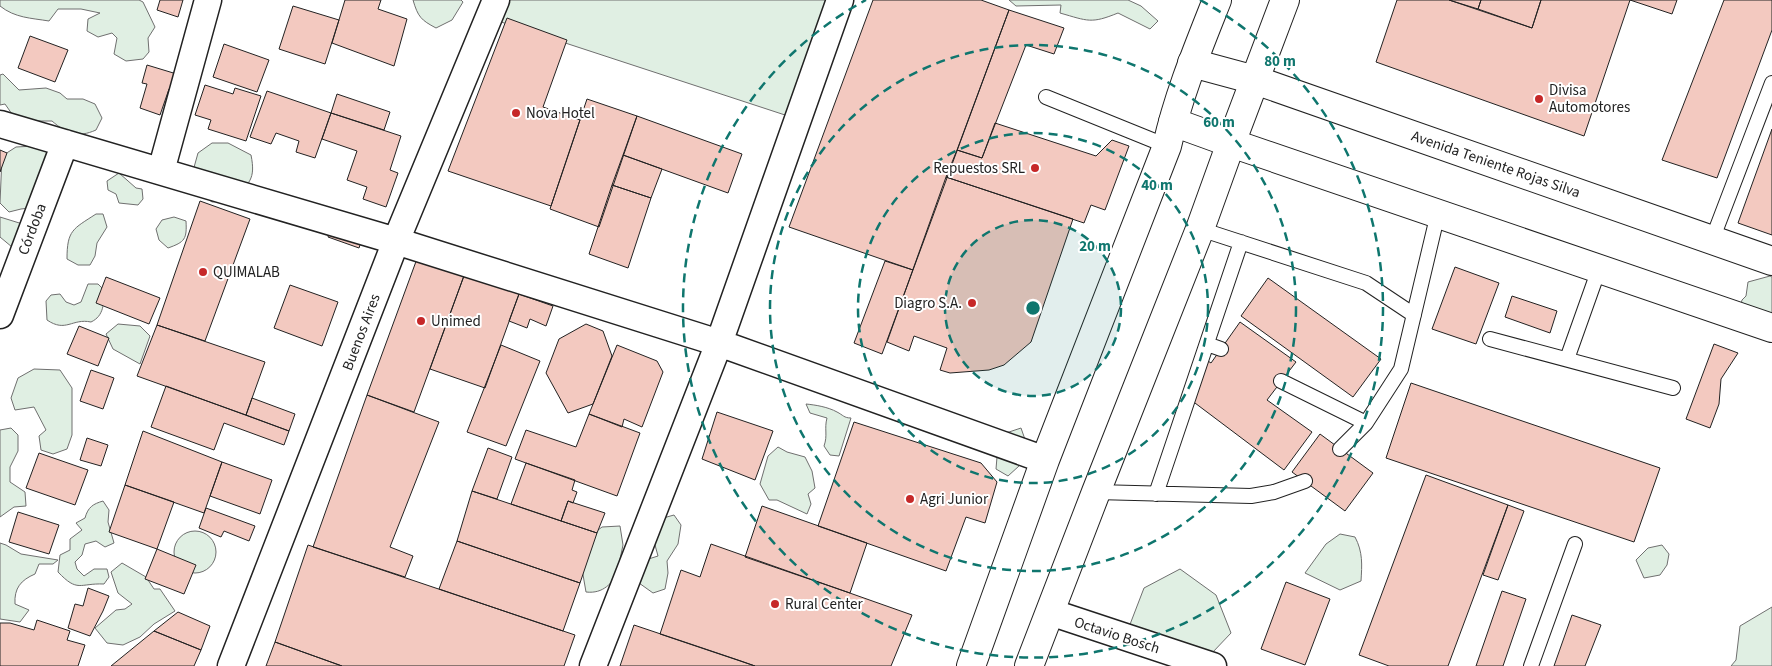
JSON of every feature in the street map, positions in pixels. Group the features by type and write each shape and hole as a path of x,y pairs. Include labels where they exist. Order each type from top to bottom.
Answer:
{"main road":[{"path":"971,666 1045,460 1170,134 1192,63 1217,0"},
{"path":"1029,666 1200,229 1285,0"},
{"name":"Avenida Teniente Rojas Silva","path":"1192,63 1256,80 1772,261"},
{"path":"1170,134 1231,143 1772,328"}],"street":[{"path":"161,172 208,0"},
{"name":"Buenos Aires","path":"231,666 396,241 496,0"},
{"path":"593,666 719,343 840,0"},
{"path":"0,124 396,241 719,343 1045,460"},
{"name":"Córdoba","path":"0,315 65,143"},
{"name":"Octavio Bosch","path":"1050,612 1213,666"}],"lane":[{"path":"1712,240 1772,83"},
{"path":"1046,97 1170,134"},
{"path":"1340,449 1366,423 1401,369 1438,213"},
{"path":"1200,229 1366,283 1414,315"},
{"path":"1156,494 1241,242"},
{"path":"1567,359 1599,268"},
{"path":"1490,339 1673,388"},
{"path":"1207,344 1221,348"},
{"path":"1282,381 1366,423"},
{"path":"1096,492 1251,496 1274,492 1305,482"},
{"path":"1531,666 1575,544"}],"green space":[{"path":"0,0 139,0 143,2 155,27 148,38 149,52 143,59 126,61 114,54 117,38 112,33 98,37 87,31 88,19 100,13 81,9 58,9 49,21 11,13 0,6"},
{"path":"413,0 461,0 463,2 452,20 436,28 421,17"},
{"path":"497,0 830,0 785,115 489,18"},
{"path":"1009,0 1128,0 1141,6 1158,21 1150,29 1118,13 1101,19 1089,20 1060,13 1061,5 1016,6"},
{"path":"3,74 19,90 46,88 60,93 67,99 83,99 95,104 102,118 96,130 78,134 68,132 52,121 33,121 12,114 5,104 0,105 0,75"},
{"path":"212,143 228,143 251,155 252,175 234,200 212,202 199,192 193,171 198,153"},
{"path":"34,146 51,154 48,206 9,212 0,203 2,156 16,147"},
{"path":"119,173 136,188 142,189 143,199 138,205 119,203 116,194 108,190 107,181"},
{"path":"96,214 103,214 107,227 97,243 95,256 90,265 78,265 67,259 70,236 77,227"},
{"path":"0,217 29,226 12,247 0,237"},
{"path":"174,217 186,221 186,232 181,242 168,248 159,240 156,229 162,220"},
{"path":"1772,277 1772,316 1740,308 1742,300 1746,296 1748,282"},
{"path":"88,284 98,284 104,290 104,300 99,316 91,322 84,321 64,325 54,324 47,320 46,301 51,295 60,294 66,302 74,305 81,302"},
{"path":"118,324 140,326 150,336 140,364 113,349 106,334"},
{"path":"34,369 60,370 72,388 72,435 67,449 53,454 41,450 39,436 46,430 34,407 15,410 11,398 18,378"},
{"path":"806,404 833,410 845,417 851,418 839,456 830,455 824,446 827,418 810,413"},
{"path":"11,428 18,435 18,451 10,467 10,482 25,492 26,506 14,507 0,517 0,430"},
{"path":"1021,428 1028,448 1019,466 1008,476 996,469 999,433"},
{"path":"778,447 787,452 805,457 812,471 815,488 808,494 811,504 807,514 777,500 769,500 760,484 768,456"},
{"path":"103,501 109,510 108,522 114,543 105,547 96,541 85,544 82,555 75,562 77,569 84,576 94,569 107,569 109,577 104,584 75,585 58,572 60,555 70,550 70,539 82,530 76,523 85,518 91,507"},
{"path":"674,515 681,525 678,544 667,561 668,573 665,589 653,593 639,583 642,561 658,556 652,534 656,520"},
{"path":"620,526 623,545 620,559 622,570 607,587 598,591 586,592 582,569 585,540 602,527"},
{"path":"195,531 210,537 216,552 210,567 195,573 180,567 174,552 180,537"},
{"path":"1340,534 1355,537 1361,553 1362,564 1361,581 1340,590 1305,573 1326,544"},
{"path":"0,543 21,554 58,560 53,564 39,564 35,574 19,585 15,604 29,610 20,622 0,619"},
{"path":"1662,545 1669,554 1667,565 1660,575 1644,578 1636,560 1648,548"},
{"path":"122,563 146,577 154,589 160,589 175,611 154,624 140,637 123,645 107,643 95,628 116,610 125,609 132,604 118,593 111,572"},
{"path":"1180,569 1216,595 1231,633 1212,653 1129,627 1144,588"},
{"path":"1772,607 1772,666 1731,666 1736,660 1740,626"}],"building":[{"path":"160,0 183,0 178,17 157,10"},
{"path":"345,0 381,0 378,9 407,19 394,66 332,43"},
{"path":"873,0 981,0 1009,10 913,270 789,227"},
{"name":"Divisa Automotores","path":"1397,0 1449,0 1532,28 1541,0 1630,0 1584,136 1376,62"},
{"path":"1449,0 1481,0 1478,9"},
{"path":"1481,0 1541,0 1532,28 1478,9"},
{"path":"1630,0 1677,0 1672,14"},
{"path":"1724,0 1772,0 1772,30 1717,178 1662,160"},
{"path":"293,6 339,20 325,64 279,49"},
{"path":"1009,10 1064,28 1054,54 1026,45 982,158 957,150"},
{"name":"Nova Hotel","path":"507,18 567,40 543,107 580,120 551,206 448,171"},
{"path":"30,36 68,50 55,82 18,68"},
{"path":"224,44 269,60 257,92 213,77"},
{"path":"147,65 180,75 175,91 169,89 160,115 140,108 147,84 142,83"},
{"path":"205,85 233,94 235,88 261,96 246,141 208,129 211,120 195,115"},
{"path":"267,91 331,113 315,158 296,152 299,141 276,133 271,144 250,137"},
{"path":"337,94 390,112 384,130 331,113"},
{"path":"587,99 637,116 599,227 550,209"},
{"path":"331,113 401,136 390,170 398,173 386,207 363,199 367,187 347,180 357,151 322,139"},
{"path":"637,116 742,154 728,193 623,155"},
{"name":"Repuestos SRL","path":"995,123 1096,156 1112,140 1129,146 1105,210 1091,205 1084,223 946,177 957,150 982,158"},
{"path":"1772,129 1772,235 1738,223"},
{"path":"0,150 7,153 0,172"},
{"path":"623,155 662,169 651,198 612,185"},
{"name":"Diagro S.A.","path":"946,177 1073,219 1031,342 1004,365 989,370 950,373 940,370 947,348 914,336 909,351 887,342"},
{"path":"612,185 651,198 628,268 589,254"},
{"name":"QUIMALAB","path":"200,201 250,219 205,341 157,325"},
{"path":"332,222 364,233 359,248 328,237"},
{"name":"Unimed","path":"418,256 465,273 414,412 367,395"},
{"path":"885,261 913,270 882,354 854,343"},
{"path":"1455,267 1499,283 1476,344 1432,329"},
{"path":"465,273 519,294 485,388 430,369"},
{"path":"106,277 160,298 149,324 96,303"},
{"path":"1268,278 1381,359 1353,397 1241,316"},
{"path":"290,285 338,302 322,346 274,328"},
{"path":"519,294 553,306 546,326 530,319 527,328 509,321"},
{"path":"1512,296 1557,311 1550,333 1505,317"},
{"path":"1240,322 1296,362 1267,400 1312,432 1284,470 1191,400 1205,359 1211,363"},
{"path":"586,324 603,331 612,356 593,404 568,413 546,373 559,339"},
{"path":"157,325 265,362 246,415 137,376"},
{"path":"79,326 109,338 98,366 67,354"},
{"path":"1714,344 1738,353 1721,379 1719,404 1710,428 1686,419"},
{"path":"501,345 540,361 506,446 467,432"},
{"path":"617,345 657,361 663,372 642,427 624,419 622,427 589,414"},
{"path":"91,370 114,378 103,409 80,401"},
{"path":"1411,383 1660,468 1634,542 1386,458"},
{"path":"166,386 289,431 284,445 224,423 214,450 151,427"},
{"path":"367,395 439,422 390,547 413,556 405,577 313,547"},
{"path":"252,398 295,414 289,431 246,415"},
{"path":"717,412 773,431 755,480 702,459"},
{"path":"589,414 640,433 617,496 515,459 526,430 576,447"},
{"name":"Agri Junior","path":"854,422 981,463 997,482 985,523 966,517 946,571 818,526"},
{"path":"143,431 222,462 204,513 125,485"},
{"path":"1320,434 1373,473 1345,511 1292,472"},
{"path":"87,438 108,445 101,466 80,460"},
{"path":"488,448 512,457 497,499 472,491"},
{"path":"39,453 88,470 75,505 26,488"},
{"path":"222,462 272,480 260,514 210,496"},
{"path":"526,463 575,480 572,490 577,492 573,503 568,501 561,521 511,504"},
{"path":"1426,475 1508,505 1448,666 1389,666 1359,655"},
{"path":"125,485 174,502 157,549 109,532"},
{"path":"472,491 597,533 580,583 457,541"},
{"path":"568,501 605,513 597,533 561,521"},
{"path":"1508,505 1524,511 1498,580 1483,575"},
{"path":"762,506 867,543 850,593 745,557"},
{"path":"206,508 255,526 249,541 224,531 221,537 199,528"},
{"path":"18,512 59,525 49,554 9,542"},
{"path":"457,541 580,583 563,631 439,589"},
{"name":"Rural Center","path":"711,544 912,615 891,666 755,666 660,634 681,570 700,577"},
{"path":"308,545 575,635 564,666 342,666 275,642"},
{"path":"157,549 196,565 184,594 145,579"},
{"path":"1286,582 1330,599 1305,665 1261,649"},
{"path":"88,588 109,596 90,636 68,628 75,604 83,606"},
{"path":"1502,591 1526,599 1503,666 1476,666"},
{"path":"178,612 210,626 201,650 154,631"},
{"path":"1572,615 1601,625 1585,666 1554,666"},
{"path":"37,620 70,631 67,640 85,645 78,666 0,666 0,623 10,623 34,630"},
{"path":"634,625 741,661 755,666 620,666"},
{"path":"154,631 201,650 194,666 111,666"},
{"path":"275,642 342,666 266,666"}],"place":[{"name":"Divisa Automotores","path":"1539,99"},
{"name":"Nova Hotel","path":"516,113"},
{"name":"Repuestos SRL","path":"1035,168"},
{"name":"QUIMALAB","path":"203,272"},
{"name":"Diagro S.A.","path":"972,303"},
{"name":"Unimed","path":"421,321"},
{"name":"Agri Junior","path":"910,499"},
{"name":"Rural Center","path":"775,604"}]}
